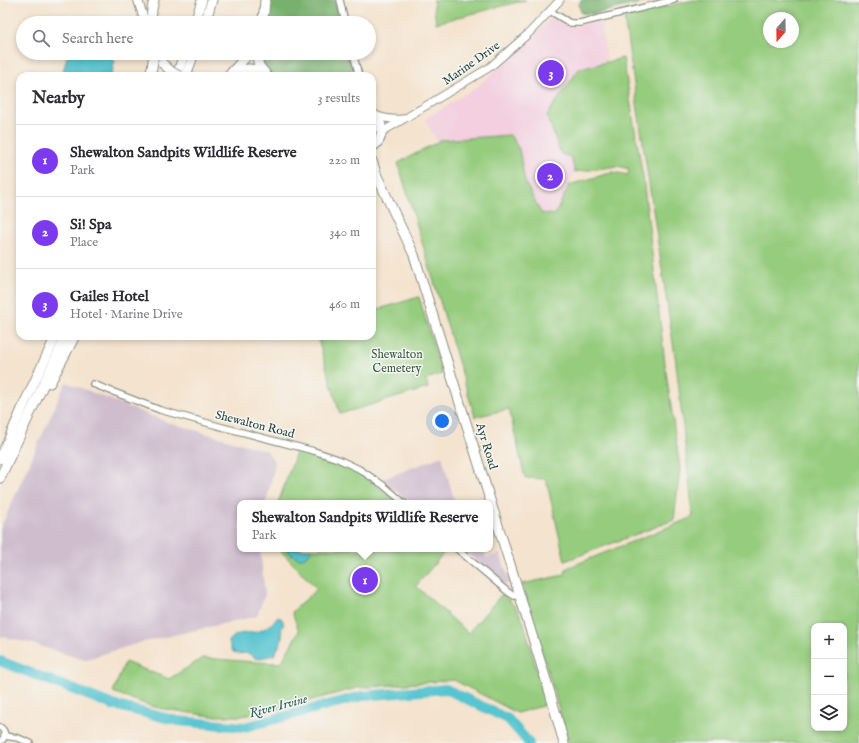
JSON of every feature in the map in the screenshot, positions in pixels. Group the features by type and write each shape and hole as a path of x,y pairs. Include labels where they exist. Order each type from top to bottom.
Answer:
{"main road":[{"path":"138,0 143,16"},
{"path":"152,16 154,0"},
{"path":"196,16 202,0"},
{"path":"207,16 212,0"},
{"path":"263,16 265,0"},
{"path":"151,72 153,60"},
{"path":"160,60 172,72"},
{"path":"179,72 182,60"},
{"path":"187,72 192,60"},
{"path":"232,72 243,60"},
{"path":"258,60 259,66 264,72"},
{"path":"235,72 249,68 261,72"},
{"path":"376,117 381,124 381,135 376,143"},
{"name":"Ayr Road","path":"376,150 381,135"},
{"name":"Ayr Road","path":"376,173 414,255 490,500"},
{"path":"26,400 49,340"},
{"path":"0,459 54,340"},
{"path":"0,478 64,340"},
{"path":"10,455 72,340"},
{"name":"Ayr Road","path":"493,509 550,692 564,743"}],"street":[{"path":"340,0 343,16"},
{"name":"Marine Drive","path":"381,135 405,118 490,67 528,34 560,0"},
{"path":"550,11 570,23 580,23 674,0"},
{"path":"355,60 357,72"},
{"name":"Marine Drive","path":"376,115 384,119 394,120 405,118"},
{"name":"Shewalton Road","path":"93,384 160,410 314,450 338,459 359,469 383,485 400,500"},
{"path":"461,552 508,592 514,596 520,596"},
{"path":"0,727 5,736"},
{"path":"0,742 5,736"},
{"path":"5,736 18,738 28,743"}],"shaded area":[{"path":"553,17 568,27 600,22 607,62 579,69 571,157 575,172 555,215 541,213 525,182 519,149 510,135 441,140 437,142 425,119 477,87"},
{"path":"66,382 167,422 267,451 275,463 267,500 237,500 237,552 260,552 265,594 257,616 139,643 84,660 30,643 0,636 0,529"},
{"path":"442,456 454,500 407,500 383,479"},
{"path":"466,552 484,552 486,558 500,554 510,582 505,585"}],"green space":[{"path":"269,0 335,0 339,16 266,16"},
{"path":"433,0 526,0 436,23"},
{"path":"581,0 654,0 593,14 581,13 579,5"},
{"path":"693,0 859,0 859,743 569,743 522,584 564,575 567,568 693,517 676,363 624,17"},
{"path":"623,58 643,177 666,372 680,468 674,520 565,561 546,479 525,478 509,409 475,417 398,163 441,140 510,135 519,149 525,182 541,213 555,215 569,185 613,172 628,175 629,169 618,166 575,172 571,157 561,154 547,115 579,69"},
{"path":"262,60 350,60 352,72 269,72"},
{"name":"Shewalton Cemetery","path":"419,297 442,374 426,379 428,388 340,414 318,340 376,340 376,310"},
{"path":"297,450 356,471 394,500 279,500"},
{"path":"282,552 444,552 416,586 468,633 502,594 515,607 524,623 546,705 517,713 454,680 357,688 266,712 242,716 211,716 170,710 150,706 113,692 125,662 169,679 203,658 281,663 299,631 292,612 317,589"}],"water":[{"path":"66,60 115,60 112,72 63,72"},
{"path":"289,552 311,552 303,558 298,558"},
{"path":"278,617 282,619 283,622 281,629 282,636 274,655 256,659 252,655 236,654 233,652 229,641 232,638 239,634 262,630 274,622"}],"waterway":[{"name":"River Irvine","path":"0,661 113,705 178,721 245,727 362,696 446,689 508,719 529,743"}],"place":[{"name":"Gailes Hotel","path":"551,73"},
{"name":"Si! Spa","path":"550,176"},
{"name":"Shewalton Sandpits Wildlife Reserve","path":"365,580"}]}
